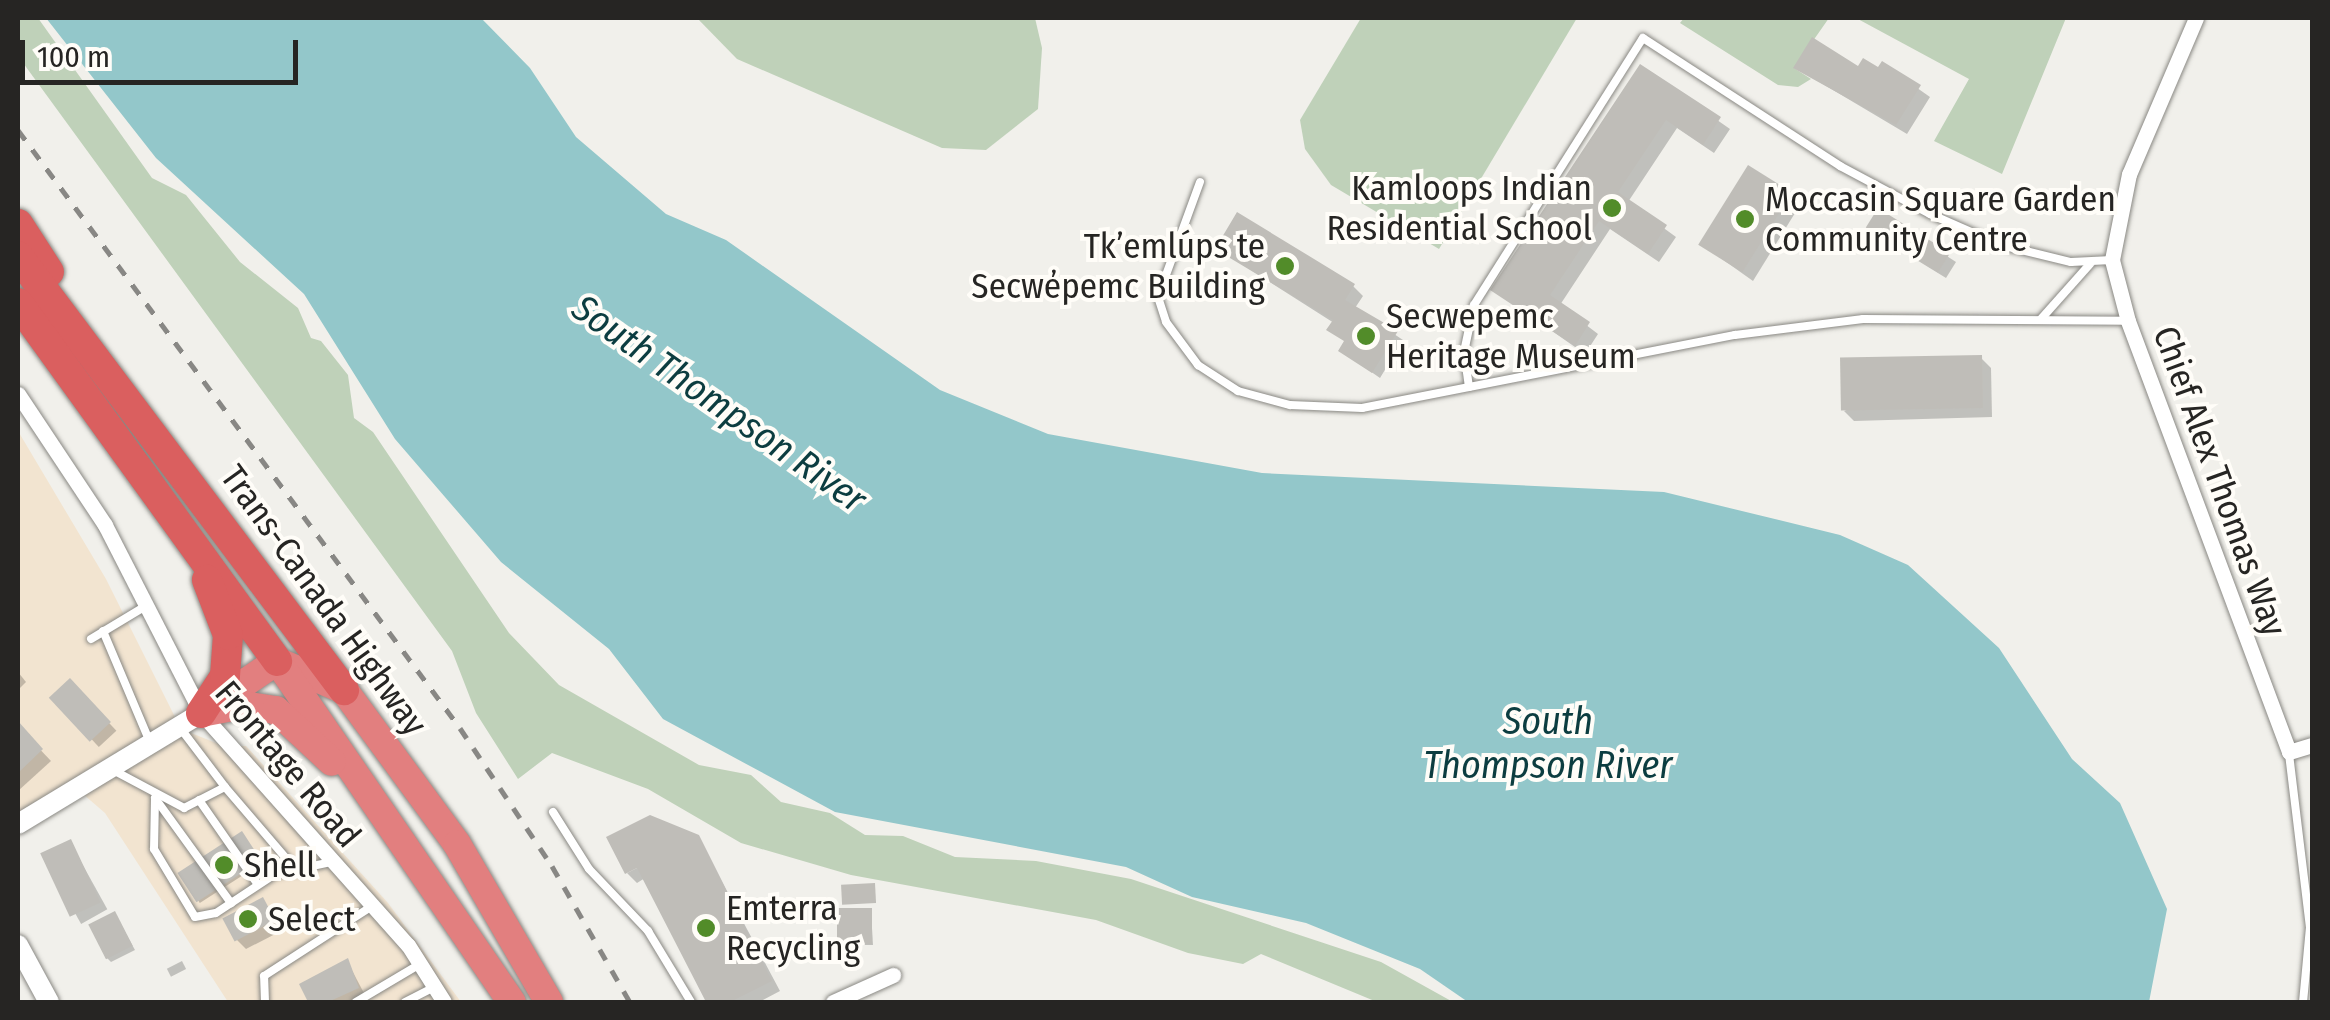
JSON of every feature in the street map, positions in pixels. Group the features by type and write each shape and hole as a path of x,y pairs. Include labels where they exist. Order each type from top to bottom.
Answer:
{"highway":[{"path":"18,224 154,434"},
{"name":"Trans-Canada Highway","path":"18,256 457,844 549,1002"},
{"name":"Trans-Canada Highway","path":"18,303 161,494 441,892 512,1002"},
{"path":"161,494 213,592 228,635 225,676 191,721"},
{"path":"191,721 277,660 344,690"},
{"path":"191,721 242,705 276,710 354,785 441,892"}],"street":[{"path":"2112,260 2128,174 2196,18"},
{"name":"Chief Alex Thomas Way","path":"2112,260 2128,321 2289,752"},
{"name":"Frontage Road","path":"18,394 105,525 191,721 372,906 420,964 444,1002"},
{"path":"18,824 191,721"},
{"path":"2289,752 2312,744"},
{"path":"18,945 50,1002"},
{"path":"833,1002 893,975"}],"lane":[{"path":"1469,387 1464,352 1474,305 1644,38 1840,166 1930,214 2001,245 2090,264 2112,260"},
{"name":"Chief Alex Thomas Way","path":"1200,182 1158,297 1166,322 1198,365 1238,392 1326,409 1362,408 1735,335 1863,319 2128,321"},
{"path":"2041,319 2090,264"},
{"path":"91,639 144,607"},
{"path":"103,631 152,745"},
{"path":"191,721 225,786 297,871"},
{"path":"2289,752 2310,927 2303,1002"},
{"path":"110,769 156,798 184,808 225,786"},
{"path":"156,798 154,849 195,917 231,903 258,885 332,862"},
{"path":"156,798 231,903"},
{"path":"200,800 258,885"},
{"path":"554,812 589,869 648,931 692,1002"},
{"path":"265,1002 264,976 372,906"},
{"path":"356,1002 420,964"},
{"path":"404,1002 434,987"}],"shaded area":[{"path":"18,431 106,579 181,729 226,747 246,746 388,903 461,1002 228,1002 105,813 76,788 18,824"}],"green space":[{"path":"18,18 38,18 152,178 186,195 240,262 298,308 311,338 321,341 348,375 354,418 373,432 509,633 559,685 699,765 751,775 781,802 830,813 865,835 903,836 955,857 1036,861 1131,879 1381,962 1453,1002 1377,1002 1261,954 1243,964 1188,953 1096,920 851,875 741,843 648,789 552,753 518,779 476,713 452,651 18,56"},
{"path":"697,18 1035,18 1042,48 1038,109 986,150 942,148 737,59"},
{"path":"1361,18 1577,18 1439,249 1331,185 1305,149 1300,120"},
{"path":"1684,18 1829,18 1794,68 1811,79 1798,87 1778,85 1680,23"},
{"path":"1856,18 2066,18 2002,174 1934,141 1969,79"}],"water":[{"name":"South Thompson River","path":"46,18 481,18 530,68 576,137 666,214 726,240 940,390 1048,434 1262,473 1664,492 1840,535 1908,565 1999,648 2072,759 2120,803 2167,909 2149,1002 1468,1002 1420,969 1306,923 1192,897 1126,867 835,812 663,719 609,649 501,562 395,439 304,294 156,158"}],"building":[{"path":"1812,37 1858,66 1863,58 1878,67 1882,61 1921,85 1896,125 1793,68"},
{"path":"1640,64 1721,117 1703,145 1666,120 1618,192 1667,225 1648,254 1599,221 1550,295 1590,322 1575,346 1490,290"},
{"name":"Moccasin Square Garden Community Centre","path":"1748,165 1792,193 1742,272 1698,245"},
{"path":"1878,208 1950,253 1938,273 1866,228"},
{"name":"Tk’emlúps te Secwe̓pemc Building","path":"1237,212 1355,284 1345,300 1398,331 1372,373 1338,351 1344,341 1326,330 1333,320 1215,249"},
{"path":"1982,355 1983,408 1841,410 1840,357"},
{"path":"70,678 111,722 90,742 49,698"},
{"path":"18,721 43,749 18,773"},
{"name":"Emterra Recycling","path":"650,815 699,835 772,981 730,1002 706,1002 637,868 625,874 606,837"},
{"path":"242,831 261,860 196,902 177,873"},
{"path":"71,839 101,902 70,917 40,853"},
{"path":"875,883 876,903 842,905 841,885"},
{"name":"Select","path":"263,897 275,920 235,942 222,919"},
{"path":"837,908 872,908 872,944 837,944"},
{"path":"115,911 133,946 106,959 88,925"},
{"path":"348,958 359,988 328,1002 308,1002 299,984"}],"railway":[{"path":"18,130 460,728 552,866 630,1002"}],"place":[{"name":"Kamloops Indian Residential School","path":"1612,208"},
{"name":"Moccasin Square Garden Community Centre","path":"1745,219"},
{"name":"Tk’emlúps te Secwe̓pemc Building","path":"1285,266"},
{"name":"Secwepemc Heritage Museum","path":"1366,336"},
{"name":"Shell","path":"224,865"},
{"name":"Select","path":"248,919"},
{"name":"Emterra Recycling","path":"706,928"}]}
